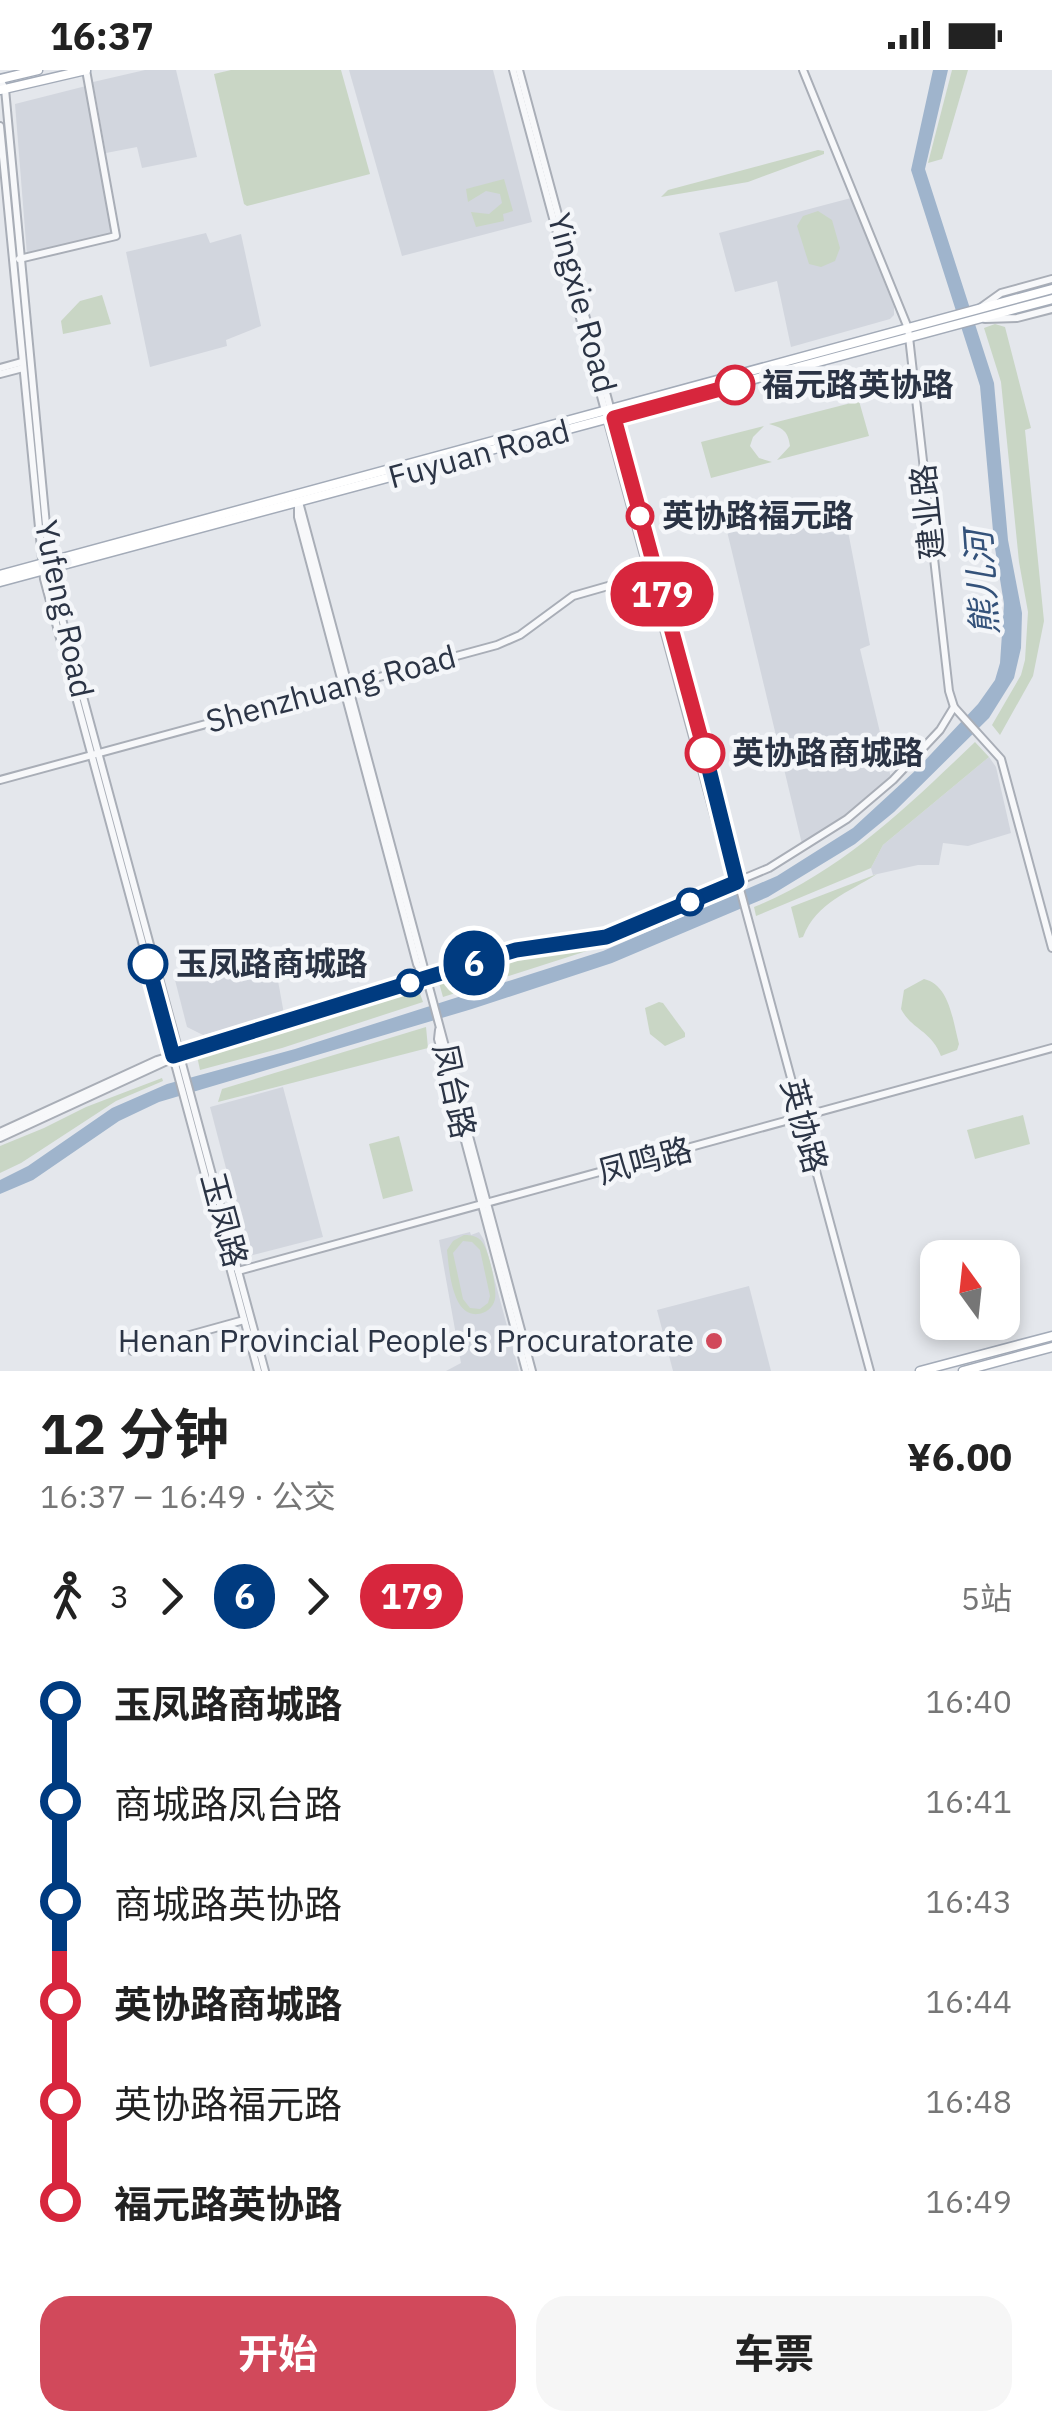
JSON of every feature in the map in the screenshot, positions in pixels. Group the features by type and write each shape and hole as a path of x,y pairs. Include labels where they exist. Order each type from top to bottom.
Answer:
{"main road":[{"path":"0,79 38,70"},
{"path":"2,89 86,70"},
{"path":"977,314 1052,289"},
{"path":"977,314 1052,300"},
{"name":"Fuyuan Road","path":"0,579 977,314"},
{"name":"Fuyuan Road","path":"46,566 298,502 609,414"},
{"path":"920,1371 1052,1336"},
{"path":"963,1371 1052,1347"}],"street":[{"path":"19,259 116,236 86,70"},
{"name":"Yingxie Road","path":"516,70 738,884"},
{"name":"建业路","path":"803,70 909,333 944,658 954,707"},
{"name":"Yufeng Road","path":"0,79 19,259 25,364"},
{"name":"Yufeng Road","path":"0,126 46,566 180,1070"},
{"path":"977,314 1001,293 1052,279"},
{"path":"977,314 1017,318 1052,309"},
{"path":"0,371 25,364"},
{"name":"Yingxie Road","path":"609,414 729,870 738,884"},
{"name":"凤台路","path":"298,502 298,517 529,1371"},
{"name":"Shenzhuang Road","path":"0,780 497,645 520,635 574,596 650,574"},
{"path":"0,1135 160,1066 176,1055 516,950 606,937 738,884 778,864 858,810 916,757 954,707 981,734 1004,767 1052,948"},
{"name":"英协路","path":"738,884 870,1371"},
{"name":"凤鸣路","path":"238,1271 1052,1048"},
{"name":"玉凤路","path":"180,1070 238,1271 262,1371"},
{"name":"玉凤路","path":"189,1102 244,1320 262,1371"},
{"path":"132,1351 244,1320"}],"shaded area":[{"path":"145,70 176,70 197,157 142,168 137,147 106,153 93,82"},
{"path":"349,70 493,70 532,222 402,256"},
{"path":"86,86 113,236 27,255 15,104"},
{"path":"851,198 894,315 791,347 777,281 735,292 719,233"},
{"path":"206,233 210,243 241,234 261,326 226,340 227,346 150,367 126,252"},
{"path":"841,495 870,645 860,649 891,778 859,806 802,844 726,527"},
{"path":"989,757 996,767 1011,833 968,846 943,843 939,865 918,865 873,875 871,868 883,845"},
{"path":"273,953 284,1014 203,1035 187,1027 175,980"},
{"path":"283,1087 323,1237 249,1256 210,1107"},
{"path":"479,1232 484,1240 519,1371 446,1371 461,1363 439,1240"},
{"name":"Henan Provincial People's Procuratorate","path":"749,1286 771,1371 673,1371 657,1310"}],"green space":[{"path":"231,70 341,70 370,174 244,204 214,74"},
{"path":"952,70 968,70 942,159 928,163"},
{"path":"818,150 824,154 748,182 661,197 668,190"},
{"path":"504,179 513,211 503,214 504,221 476,227 471,212 489,214 502,203 500,194 486,191 468,202 466,189"},
{"path":"818,211 832,220 840,248 835,261 821,267 809,264 797,226 803,216"},
{"path":"102,295 111,324 63,334 61,321 80,301"},
{"path":"995,324 1005,327 1031,428 1025,430 1044,621 1033,676 1000,735 992,725 1021,675 1028,612 1019,562 1001,382 984,328"},
{"path":"859,401 869,436 777,460 790,446 789,441 784,431 769,424"},
{"path":"764,426 750,446 759,458 772,462 711,478 701,442"},
{"path":"975,742 989,757 883,845 871,868 756,916 754,907 816,875 872,835"},
{"path":"877,874 825,907 799,938 791,907"},
{"path":"592,945 593,949 443,997 439,983 511,960"},
{"path":"924,979 945,996 959,1044 957,1050 941,1056 901,1009 904,990"},
{"path":"418,988 423,1002 200,1070 197,1056"},
{"path":"659,1002 685,1033 685,1037 665,1046 650,1034 645,1008"},
{"path":"426,1027 428,1048 218,1102 222,1089"},
{"path":"162,1078 163,1081 116,1101 0,1173 0,1146"},
{"path":"1023,1115 1030,1144 975,1159 967,1130"},
{"path":"399,1136 413,1191 383,1199 369,1144"},
{"path":"464,1235 473,1236 486,1250 495,1294 489,1310 469,1313 457,1300 447,1250","holes":["463,1241 472,1242 480,1250 490,1296 480,1309 470,1308 463,1299 453,1253"]}],"water":[{"path":"933,70 948,70 925,169 994,383 1008,540 1022,613 1021,648 1014,678 989,718 894,812 855,844 768,897 612,963 159,1102 119,1121 33,1180 0,1194 0,1180 28,1166 112,1108 167,1084 295,1049 603,951 777,876 853,828 916,770 978,704 995,680 1000,663 1004,604 994,542 980,386 911,170"}],"bus line":[{"name":"179","path":"705,753 614,418 735,385"},
{"name":"6","path":"148,964 173,1056 516,950 612,935 737,882 705,753"}],"place":[{"name":"福元路英协路","path":"735,385"},
{"name":"英协路福元路","path":"640,516"},
{"name":"英协路商城路","path":"705,753"},
{"name":"玉凤路商城路","path":"148,964"},
{"name":"Henan Provincial People's Procuratorate","path":"714,1341"}],"water label":[{"name":"熊儿河","path":"982,583"}]}
